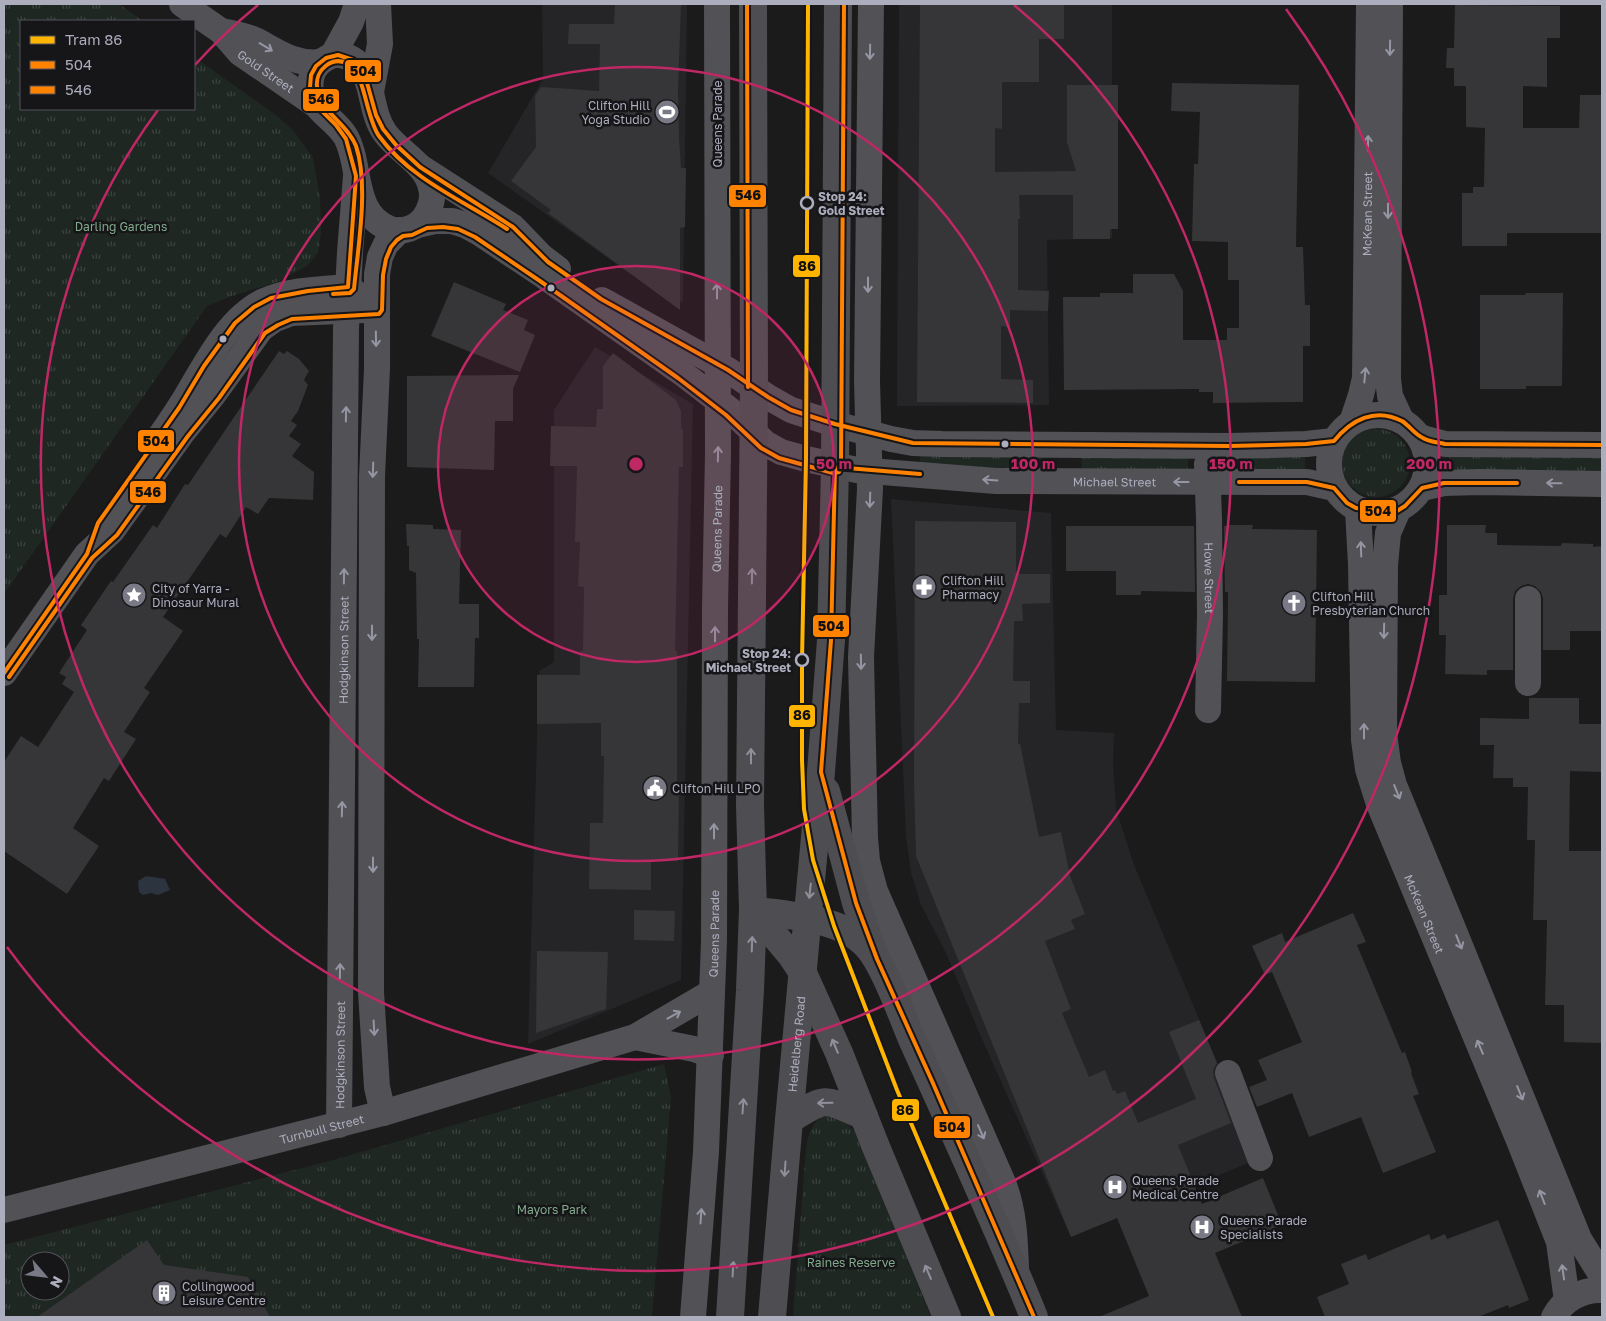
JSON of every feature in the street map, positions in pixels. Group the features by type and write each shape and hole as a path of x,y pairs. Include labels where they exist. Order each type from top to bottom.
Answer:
{"main road":[{"path":"730,1317 754,910 750,805 754,387 753,4"},
{"path":"838,4 835,467 832,617 821,772 856,903 877,959 943,1076 1034,1317"},
{"name":"Heidelberg Road","path":"772,1317 821,772"},
{"path":"754,910 808,919 850,932 865,944 877,959"},
{"path":"754,910 803,972 947,1317"},
{"path":"789,1120 815,1103 824,1101 864,1116"}],"street":[{"name":"Gold Street","path":"182,4 221,31 240,53 316,106 336,125 346,139 362,199 373,217 388,228 409,228"},
{"path":"316,106 310,92 313,70 327,59 351,22 356,4"},
{"path":"371,98 380,44 378,4"},
{"name":"Queens Parade","path":"693,1317 706,1152 712,992 718,401 717,4"},
{"path":"871,4 868,253 870,508 862,616 865,838 867,861 875,891 943,1076"},
{"name":"McKean Street","path":"1352,422 1362,396 1365,378 1369,4"},
{"name":"McKean Street","path":"1390,4 1388,379 1390,396 1410,429"},
{"name":"Gold Street","path":"221,31 248,37 281,55 308,63 327,59 348,58 361,68 366,77 376,115 386,134 420,167"},
{"path":"420,167 513,227 548,262 601,299 717,363 791,410 835,424 913,443 1207,446 1306,444 1334,441"},
{"path":"383,1113 377,1087 371,992 372,476 378,369 377,274 380,257 389,240 427,214 432,198 429,179 420,167"},
{"name":"Hodgkinson Street","path":"339,1125 347,299 356,176"},
{"path":"409,228 435,221 465,225 478,232 582,302 682,373 718,401 753,433"},
{"path":"836,253 868,253"},
{"path":"4,673 87,554 112,532 183,432 262,329 275,319 347,299 376,309"},
{"path":"1410,429 1425,450 1427,462 1422,488 1414,498 1398,510 1392,512 1358,510 1342,499 1334,488 1328,473 1329,456 1334,441 1342,430 1352,422 1368,416 1385,415 1410,429 1445,444 1602,445"},
{"name":"Michael Street","path":"753,433 765,444 781,452 835,467 870,471 996,481 1307,482 1334,488"},
{"path":"1056,481 1057,444"},
{"name":"Howe Street","path":"1207,446 1210,518 1208,710"},
{"path":"1422,488 1444,483 1480,482 1602,484"},
{"name":"McKean Street","path":"1358,510 1361,564 1364,740 1368,769 1379,804 1520,1143 1559,1242 1560,1309"},
{"name":"McKean Street","path":"1398,510 1388,533 1385,573 1384,733 1388,763 1394,785 1579,1239 1602,1276"},
{"path":"1528,599 1528,684"},
{"path":"715,608 752,606"},
{"path":"832,617 862,616"},
{"path":"714,863 751,864"},
{"name":"Turnbull Street","path":"4,1210 383,1113 635,1037 712,992"},
{"name":"Turnbull Street","path":"635,1037 694,1049 710,1055"},
{"path":"1228,1073 1260,1158"},
{"path":"1560,1309 1580,1293 1596,1289 1602,1290"}],"shaded area":[{"path":"542,4 687,4 683,301 674,305 488,173 543,79"},
{"path":"899,4 1112,4 1112,238 1047,240 1049,405 897,406"},
{"path":"595,347 693,404 681,980 528,1044 539,671 554,662 554,410"},
{"path":"891,499 1051,513 1056,730 1114,733 1113,764 1116,809 1134,865 1218,1064 1255,1160 1071,1237 981,1037 946,953 921,905 911,873 906,837"}],"green space":[{"name":"Darling Gardens","path":"4,4 119,4 142,20 20,20 20,110 195,110 195,58 276,115 293,130 313,158 320,197 321,233 318,253 307,266 277,282 207,306 4,594"},
{"path":"1369,429 1383,429 1395,434 1405,444 1410,456 1410,470 1405,482 1395,492 1383,497 1369,497 1357,492 1347,482 1342,470 1342,456 1347,444 1357,434"},
{"path":"920,451 1044,451 1043,473 920,466"},
{"path":"1081,452 1188,453 1188,475 1082,474"},
{"path":"1305,454 1305,475 1231,476 1231,455"},
{"path":"1449,454 1602,455 1602,478 1450,478"},
{"name":"Mayors Park","path":"664,1064 671,1097 652,1317 4,1317 4,1245 337,1159"},
{"name":"Raines Reserve","path":"824,1115 842,1119 855,1132 931,1317 793,1317 806,1148 813,1125"}],"water":[{"path":"146,876 165,879 170,890 158,895 151,893 143,895 139,892 138,881"}],"building":[{"path":"615,4 681,4 678,89 679,138 681,168 686,168 685,227 680,228 680,310 548,213 551,210 511,181 536,147 535,96 541,87 599,91 600,44 568,44 569,24 614,24"},
{"path":"920,4 1064,4 1064,39 1039,39 1039,82 1002,82 1002,129 995,128 995,172 1076,171 1067,142 1067,85 1118,85 1118,229 1110,229 1110,239 1073,239 1073,195 1019,195 1018,290 1049,291 1048,311 1010,310 1010,327 1001,326 1001,379 1033,380 1033,403 917,402"},
{"path":"1455,5 1560,6 1560,38 1547,38 1547,87 1523,86 1523,128 1579,128 1580,95 1602,95 1602,233 1507,233 1507,246 1462,246 1462,193 1473,193 1473,187 1484,187 1485,128 1466,127 1466,86 1454,86 1454,68 1446,68 1447,48 1454,48"},
{"path":"1172,83 1299,85 1296,247 1303,247 1305,305 1310,305 1310,346 1303,346 1303,402 1213,403 1213,392 1199,392 1199,389 1064,390 1063,297 1100,297 1100,293 1133,293 1133,274 1174,274 1183,291 1183,340 1227,340 1227,328 1239,328 1239,280 1228,280 1228,242 1192,241 1194,164 1198,164 1200,112 1171,111"},
{"path":"454,282 506,304 503,310 528,320 524,330 535,335 520,372 431,336"},
{"path":"1525,293 1563,293 1562,386 1526,386 1526,389 1480,389 1480,295 1526,295"},
{"path":"279,351 284,354 287,351 299,359 309,371 304,380 308,385 298,411 291,421 297,425 289,436 301,444 292,456 314,472 313,500 269,498 258,514 246,507 226,538 220,534 163,617 183,631 144,688 150,692 124,732 136,739 109,781 104,778 73,828 99,846 67,894 4,851 4,762 21,736 38,747 74,692 62,684 66,677 59,673 87,630 81,625 153,525 157,528 185,484 188,485"},
{"path":"613,353 676,400 681,411 681,429 683,429 683,467 679,467 675,651 677,651 677,782 679,782 678,861 651,861 651,890 589,889 590,823 603,823 604,756 601,756 601,723 537,724 537,675 580,675 580,651 583,651 584,587 578,586 580,542 575,542 577,466 550,466 551,426 596,427 597,409 603,409 603,366"},
{"path":"519,375 513,389 513,421 495,421 494,470 407,467 407,376"},
{"path":"915,521 1016,522 1016,574 1050,574 1050,603 1022,604 1023,621 1014,621 1013,681 1030,681 1030,703 1019,703 1018,744 1020,744 1039,837 1061,832 1070,876 1085,914 1071,920 1075,929 1045,941 1071,1009 1062,1013 1089,1077 1105,1070 1113,1091 1115,1090 1117,1094 1125,1091 1138,1123 1196,1099 1169,1032 1199,1020 1217,1063 1213,1070 1214,1078 1231,1123 1178,1145 1202,1204 1263,1178 1282,1225 1215,1253 1242,1317 1099,1317 1149,1296 1117,1218 1071,1237 916,856 914,782"},
{"path":"406,524 433,525 433,529 461,530 459,604 479,604 479,638 475,638 474,687 418,687 419,639 417,639 416,573 409,570 409,546 407,546"},
{"name":"Clifton Hill Presbyterian Church","path":"1253,525 1252,529 1317,530 1315,682 1227,681 1228,592 1225,592 1224,526"},
{"path":"1447,525 1486,525 1485,533 1497,533 1497,545 1561,546 1562,543 1593,544 1593,547 1602,546 1601,631 1570,631 1570,650 1543,650 1543,599 1541,592 1535,586 1528,584 1521,586 1515,591 1513,599 1513,670 1487,670 1487,675 1445,674 1446,635 1439,635 1439,595 1447,595"},
{"path":"1066,526 1194,526 1195,592 1141,591 1141,595 1116,595 1116,571 1066,571"},
{"path":"1529,698 1579,698 1579,724 1602,724 1601,772 1570,771 1569,851 1602,851 1602,1043 1564,1042 1564,1005 1545,1005 1547,920 1533,920 1535,840 1527,840 1528,787 1513,787 1513,778 1493,778 1494,745 1480,745 1480,718 1529,719"},
{"path":"634,910 675,911 674,941 634,940"},
{"path":"1353,913 1366,942 1357,945 1402,1053 1405,1052 1419,1094 1413,1096 1436,1152 1383,1173 1361,1117 1309,1137 1292,1093 1257,1107 1249,1087 1267,1080 1258,1060 1302,1042 1272,972 1265,975 1252,946 1282,933 1285,942"},
{"path":"537,951 608,952 606,1009 536,1033"},
{"path":"1498,1220 1529,1300 1509,1308 1508,1305 1478,1317 1325,1317 1317,1297 1349,1284 1341,1264 1366,1254 1368,1260 1429,1234 1431,1240 1445,1234 1447,1239"},
{"name":"Collingwood Leisure Centre","path":"147,1240 164,1265 248,1277 270,1317 37,1317 60,1301 70,1301 70,1294"}],"tram line":[{"name":"86","path":"808,4 806,459 802,660 804,809 813,860 834,926 897,1090 993,1317"}],"transit line":[{"name":"546","path":"747,4 748,387"},
{"name":"546","path":"9,677 92,558 117,535 265,333 292,319 379,314 382,310 383,275 386,259 391,247 403,236 412,235 427,228 443,227 458,229 475,237 678,378 726,415 761,448 779,458 833,473 839,472 841,467 844,4"},
{"name":"504","path":"4,673 87,554 98,523 179,408 204,366 235,323 254,307 271,298 308,291 348,287 356,176 346,139 336,125 316,105 310,87 311,75 316,66 326,58 338,55 353,60 364,72 376,115 383,129 396,145 420,167 513,227 548,262 601,299 728,370 791,410 835,424 913,443 1229,446 1306,444 1334,441 1356,422 1364,418 1382,415 1402,421 1425,439 1445,444 1602,445"},
{"name":"546","path":"333,294 350,293 354,289 360,236 362,179 360,162 352,138 322,103 319,95 317,87 319,75 331,63 343,62 349,64 354,69 359,77 371,119 379,136 406,165 438,188 507,229"},
{"name":"504","path":"920,474 835,467 831,640 821,772 856,903 877,959 1034,1317"},
{"name":"504","path":"1239,482 1307,482 1334,488 1347,503 1356,508 1388,512 1397,511 1405,506 1422,488 1444,483 1517,483"}],"place":[{"name":"Clifton Hill Yoga Studio","path":"667,112"},
{"name":"Stop 24: Gold Street","path":"807,203"},
{"name":"Clifton Hill Pharmacy","path":"924,587"},
{"name":"City of Yarra - Dinosaur Mural","path":"134,595"},
{"name":"Clifton Hill Presbyterian Church","path":"1294,603"},
{"name":"Stop 24: Michael Street","path":"802,660"},
{"name":"Clifton Hill LPO","path":"655,788"},
{"name":"Queens Parade Medical Centre","path":"1115,1187"},
{"name":"Queens Parade Specialists","path":"1202,1227"},
{"name":"Collingwood Leisure Centre","path":"164,1293"}]}
